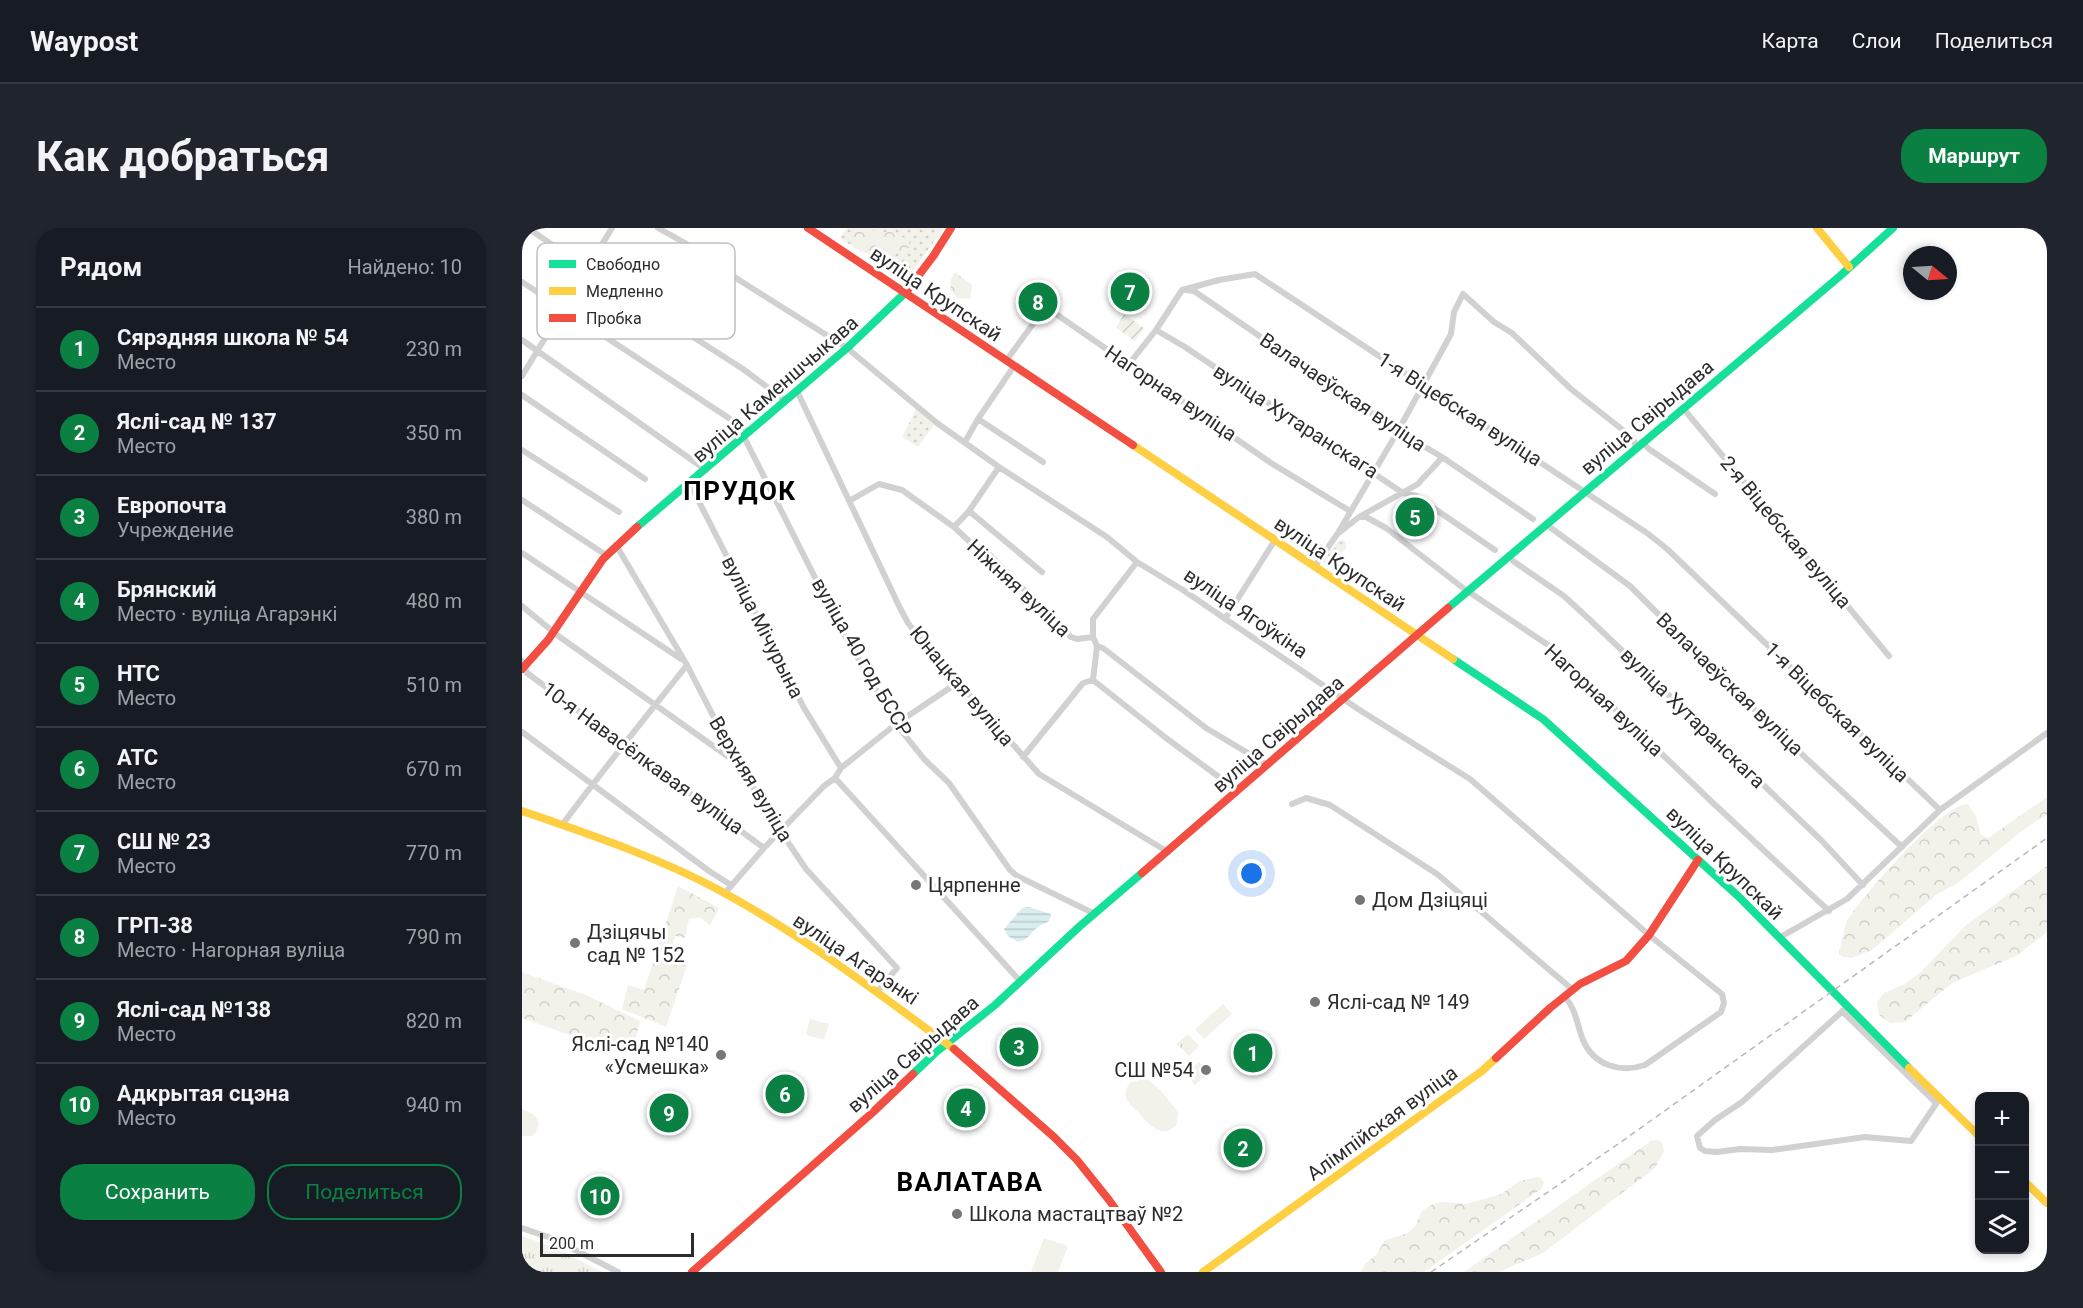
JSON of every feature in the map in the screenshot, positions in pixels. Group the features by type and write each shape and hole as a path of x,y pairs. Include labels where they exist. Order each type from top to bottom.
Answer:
{"main road":[{"name":"вуліца Крупскай","path":"808,228 1543,718 1738,896 1816,975 1844,1009 1937,1100 1975,1133"},
{"name":"вуліца Каменшчыкава","path":"523,666 554,631 606,555 895,304 934,255 951,228"},
{"path":"1817,228 1849,267"},
{"name":"вуліца Свірыдава","path":"692,1272 947,1043 1095,914 1467,591 1893,228"},
{"name":"вуліца Агарэнкі","path":"522,811 607,841 680,871 725,894 803,942 877,992 947,1043 1017,1103 1072,1155 1109,1200 1161,1272"},
{"path":"1573,990 1589,978 1626,961 1649,935 1698,860"},
{"name":"Алімпійская вуліца","path":"1203,1272 1482,1071 1550,1008 1573,990"},
{"path":"2029,1185 2047,1203"}],"street":[{"path":"528,228 550,243"},
{"path":"603,243 612,228"},
{"name":"вуліца Ягоўкіна","path":"658,228 685,243"},
{"name":"1-я Віцебская вуліца","path":"1182,290 1256,273 1647,533 1666,548 1940,810"},
{"name":"вуліца Ягоўкіна","path":"735,277 847,348 937,423 999,467 1107,537 1137,562 1343,699 1470,779 1649,935 1722,994 1724,1003 1721,1012 1646,1065 1622,1069 1601,1063 1592,1054 1584,1042 1572,1005 1565,997"},
{"path":"522,282 537,292"},
{"path":"1129,364 1156,330 1182,290"},
{"name":"Валачаеўская вуліца","path":"1182,290 1194,291 1398,431 1442,457 1533,519"},
{"name":"2-я Віцебская вуліца","path":"1422,385 1451,334 1454,312 1463,294 1494,322 1512,333 1571,388 1640,444 1715,494"},
{"name":"Нагорная вуліца","path":"1010,364 1038,316 1047,312 1056,314 1271,463 1350,512"},
{"name":"вуліца Хутаранскага","path":"1156,330 1403,493 1416,496 1496,550"},
{"path":"522,376 545,339"},
{"path":"605,339 747,434"},
{"path":"696,339 786,401"},
{"path":"522,340 706,470"},
{"path":"965,442 1010,364"},
{"path":"1315,566 1338,533 1398,431 1422,385"},
{"name":"Юнацкая вуліца","path":"797,391 908,623 957,684 1039,774 1168,852"},
{"path":"522,394 645,478"},
{"name":"2-я Віцебская вуліца","path":"1683,408 1889,656"},
{"path":"978,419 1043,462"},
{"name":"вуліца 40 год БССР","path":"747,434 840,627 896,724 924,759 949,783 1010,870 1017,876 1095,914"},
{"path":"522,450 619,512"},
{"path":"1338,533 1359,517 1403,493 1431,473 1442,457"},
{"path":"954,527 969,511 999,467"},
{"name":"вуліца Мічурына","path":"690,484 799,698 841,768"},
{"name":"Ніжняя вуліца","path":"849,501 879,484 902,490 988,553 1071,637 1077,639 1093,637 1097,646"},
{"path":"522,500 606,555"},
{"path":"969,511 1042,572"},
{"name":"Нагорная вуліца","path":"1359,517 1366,517 1386,528 1467,591 1548,645 1829,911"},
{"name":"Валачаеўская вуліца","path":"1551,528 1630,586 1776,731 1902,847"},
{"path":"1225,619 1275,540"},
{"name":"Верхняя вуліца","path":"616,546 685,663 738,764 781,832 806,869 897,968 877,992"},
{"path":"522,553 685,663 562,825"},
{"name":"вуліца Хутаранскага","path":"1513,561 1564,596 1589,619 1821,840 1863,885"},
{"path":"1093,637 1092,619 1137,562"},
{"path":"522,606 738,764"},
{"path":"1093,680 1097,646 1103,648 1206,728 1268,765"},
{"name":"10-я Навасёлкавая вуліца","path":"523,666 528,674 764,848"},
{"path":"1023,757 1083,683 1093,680"},
{"path":"1093,680 1238,791"},
{"path":"725,894 764,848 834,778 841,768 896,724 957,684"},
{"path":"522,732 731,885"},
{"path":"1779,938 1829,911 1863,885 1940,810 2047,734"},
{"path":"834,778 1020,981"},
{"path":"1292,804 1306,798 1330,805 1437,874 1573,990"},
{"path":"1844,1009 1742,1102 1704,1128 1697,1136 1701,1148 1705,1151 1717,1152 1740,1149 1772,1150 1865,1137 1911,1141 1937,1100"},
{"path":"522,1228 554,1239 618,1272"}],"green space":[{"path":"847,228 944,228 907,277 898,274 897,269 886,259 855,248 840,238"},
{"path":"853,228 893,232 908,240 910,246 900,252 860,249 852,243 849,237"},
{"path":"955,272 972,285 970,299 958,298 950,290 951,279"},
{"path":"1124,314 1144,328 1135,341 1116,328"},
{"path":"916,410 934,425 918,447 902,437"},
{"path":"1338,541 1346,542 1346,548 1331,566 1325,566 1323,560"},
{"path":"2047,797 2047,815 2028,826 1958,883 1937,894 1872,950 1852,958 1839,954 1846,923 1853,911 1903,854 1941,818 1957,807 1968,804 1976,816 1981,835 1988,838"},
{"path":"2047,866 2047,932 2018,955 1952,983 1905,1022 1890,1023 1879,1015 1877,1002 1884,993 1905,984 1922,971 1965,926"},
{"path":"678,886 719,908 710,926 700,917 689,919 685,938 675,936 669,955 688,962 666,1027 622,1009 628,985 644,990"},
{"path":"522,972 588,996 640,1021 633,1050 594,1044 522,1018"},
{"path":"1223,1004 1232,1014 1204,1039 1195,1029"},
{"path":"810,1019 829,1024 824,1040 807,1035"},
{"path":"1188,1034 1199,1046 1189,1056 1177,1044"},
{"path":"1199,1062 1209,1073 1195,1085 1186,1074"},
{"path":"1146,1078 1161,1091 1178,1112 1177,1124 1172,1129 1161,1131 1156,1129 1127,1099 1126,1091 1130,1083"},
{"path":"522,1109 533,1114 539,1122 537,1131 532,1136 522,1136"},
{"path":"1657,1140 1662,1143 1664,1151 1655,1168 1543,1253 1498,1272 1464,1272 1651,1141"},
{"path":"1538,1177 1544,1182 1541,1189 1424,1272 1361,1272 1385,1240 1408,1233 1416,1225 1422,1211 1431,1205 1442,1202 1466,1204 1501,1194 1520,1181"},
{"path":"522,1236 553,1247 602,1272 522,1272"},
{"path":"1044,1238 1068,1246 1058,1272 1031,1272"}],"shaded area":[{"path":"1029,907 1051,914 1050,918 1028,937 1018,942 1008,936 1004,929 1022,908"}],"railway":[{"path":"1431,1272 1621,1142 2047,838"}],"traffic: fast":[{"path":"1448,608 1840,276 1893,228"},
{"path":"637,527 847,348 906,292"},
{"path":"1453,659 1543,719 1738,896 1909,1068"},
{"path":"913,1074 935,1053 995,1005 1080,926 1142,873"}],"traffic: slow":[{"path":"1817,228 1849,267"},
{"path":"1133,445 1453,659"},
{"path":"522,811 645,856 694,877 748,906 809,945 954,1049"},
{"path":"1203,1272 1482,1071 1496,1058"},
{"path":"1909,1068 1975,1132"},
{"path":"2029,1186 2047,1203"}],"traffic: jam":[{"path":"808,228 1133,445"},
{"path":"906,292 951,228"},
{"path":"522,669 548,640 603,559 637,527"},
{"path":"1142,873 1448,608"},
{"path":"1496,1058 1550,1008 1580,984 1626,961 1649,935 1698,860"},
{"path":"954,1049 1077,1160 1161,1272"},
{"path":"692,1272 913,1074"}],"place":[{"name":"СШ № 23","path":"1130,292"},
{"name":"ГРП-38","path":"1038,302"},
{"name":"НТС","path":"1415,517"},
{"name":"Цярпенне","path":"916,885"},
{"name":"Дом Дзіцяці","path":"1360,900"},
{"name":"Дзіцячы сад № 152","path":"575,943"},
{"name":"Яслі-сад № 149","path":"1315,1002"},
{"name":"Европочта","path":"1019,1047"},
{"name":"Сярэдняя школа № 54","path":"1253,1053"},
{"name":"Яслі-сад №140 «Усмешка»","path":"721,1055"},
{"name":"СШ №54","path":"1206,1070"},
{"name":"АТС","path":"785,1094"},
{"name":"Брянский","path":"966,1108"},
{"name":"Яслі-сад №138","path":"669,1113"},
{"name":"Яслі-сад № 137","path":"1243,1148"},
{"name":"Адкрытая сцэна","path":"600,1196"},
{"name":"Школа мастацтваў №2","path":"957,1214"}],"district":[{"name":"ПРУДОК","path":"740,491"},
{"name":"ВАЛАТАВА","path":"970,1182"}]}
